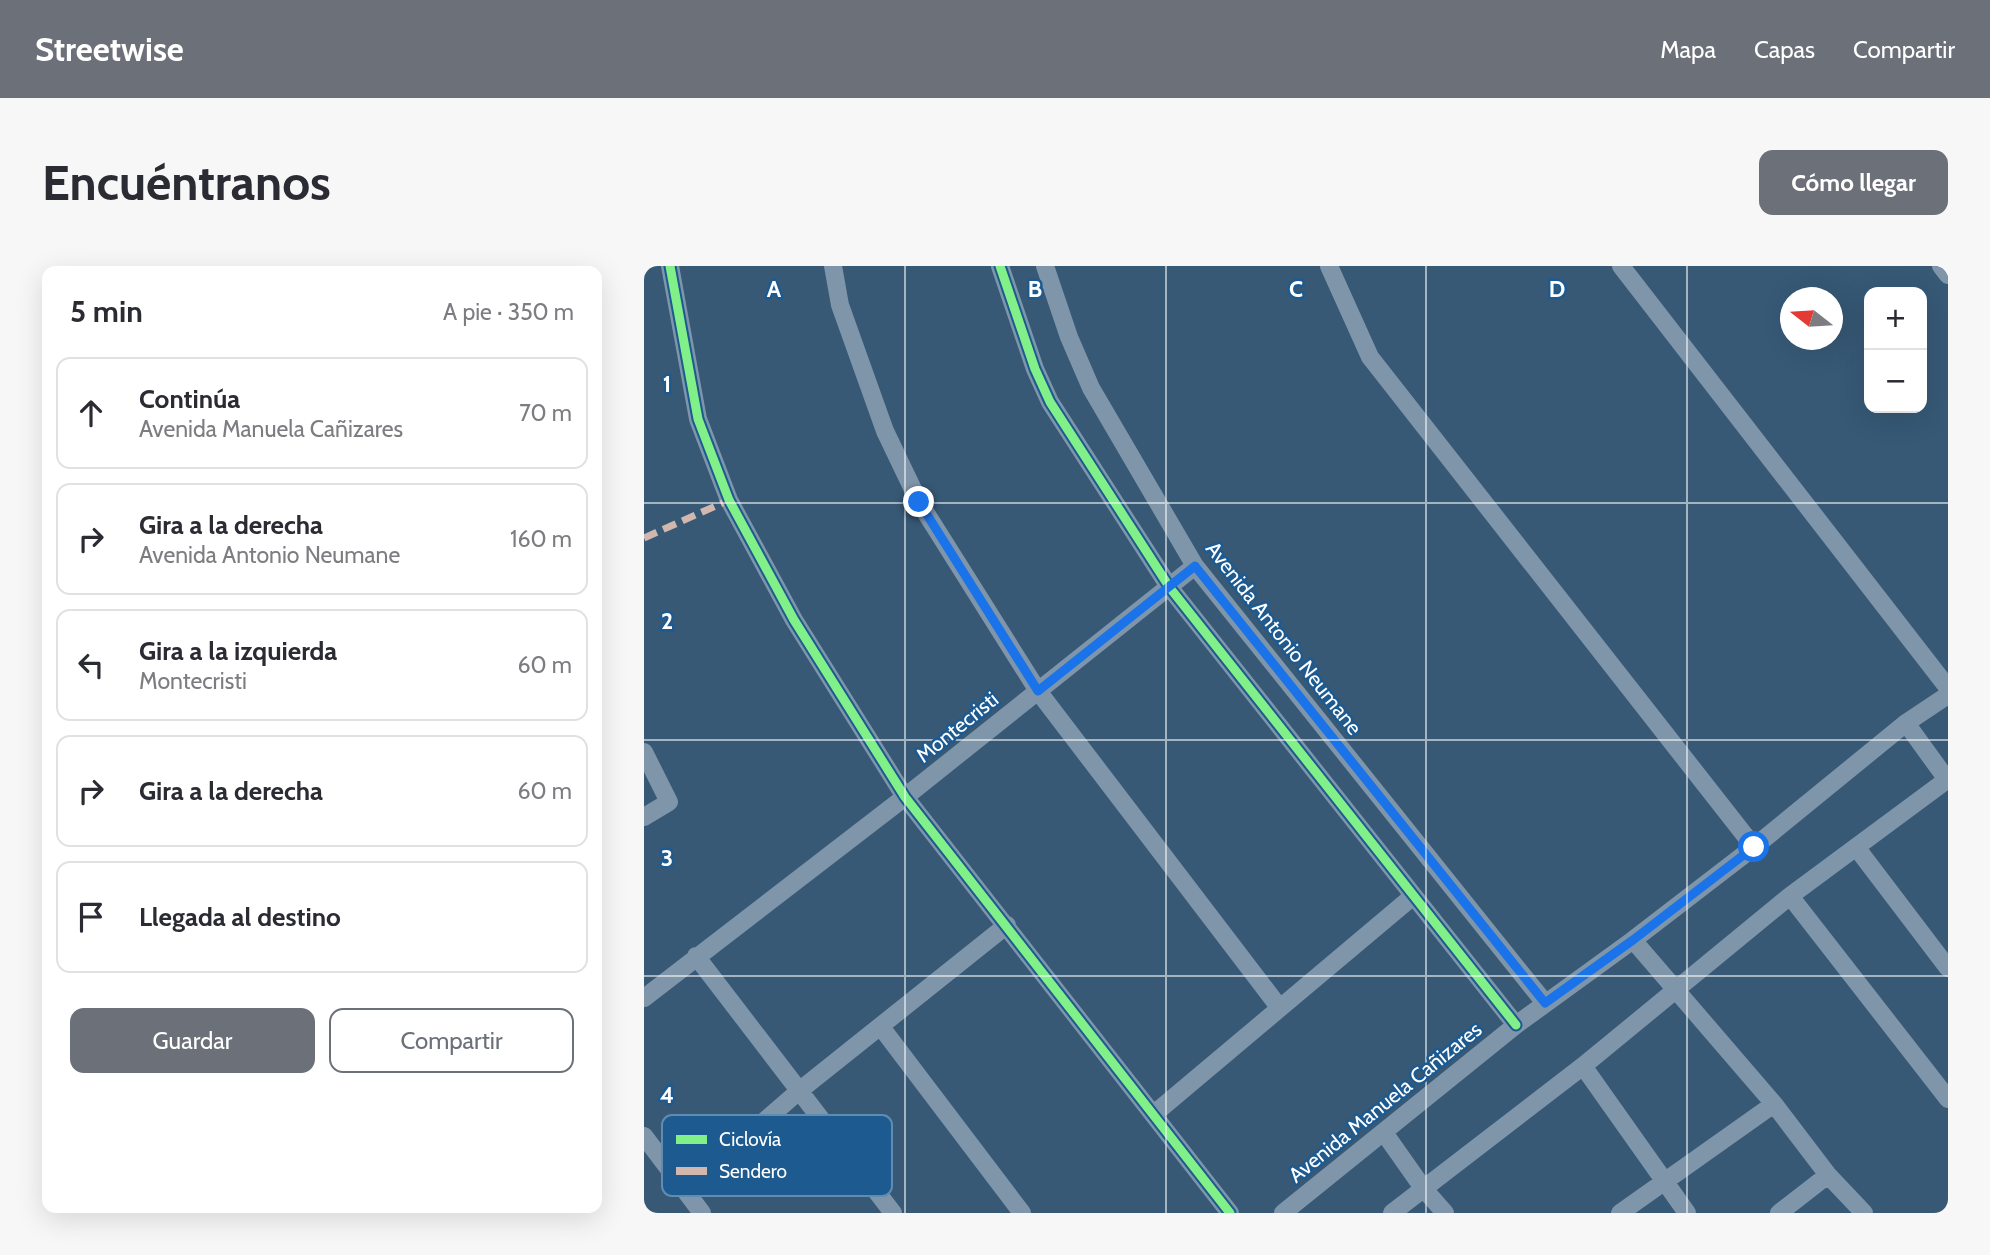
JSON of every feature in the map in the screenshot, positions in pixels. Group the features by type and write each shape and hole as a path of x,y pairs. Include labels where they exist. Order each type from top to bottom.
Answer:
{"street":[{"path":"670,266 698,419 729,500 794,620 905,797 1230,1213"},
{"path":"833,266 840,305 886,431 919,502 1038,691 1279,1007"},
{"path":"1000,266 1035,369 1050,402 1170,588 1516,1025"},
{"name":"Avenida Antonio Neumane","path":"1045,266 1091,388 1195,566 1545,1003"},
{"path":"1329,266 1370,357 1754,847"},
{"path":"1621,266 1948,688"},
{"path":"1941,266 1948,275"},
{"name":"Montecristi","path":"644,998 905,797 1195,566"},
{"name":"Avenida Manuela Cañizares","path":"1283,1213 1390,1141 1516,1025 1633,940 1754,847 1906,723 1948,695"},
{"path":"1392,1213 1419,1182 1583,1066 1671,987 1946,778 1906,723"},
{"path":"644,752 669,802 644,817"},
{"path":"1856,847 1948,968"},
{"path":"1790,896 1948,1098"},
{"path":"1154,1114 1412,897"},
{"path":"771,1115 1007,925"},
{"path":"1633,940 1774,1104 1828,1175 1864,1213"},
{"path":"696,956 817,1115"},
{"path":"881,1027 1022,1213"},
{"path":"1583,1066 1687,1213"},
{"path":"1620,1213 1774,1104"},
{"path":"644,1136 662,1160"},
{"path":"1390,1141 1444,1213"},
{"path":"1779,1213 1828,1175"},
{"path":"689,1196 702,1213"},
{"path":"880,1196 893,1213"}],"marked path":[{"path":"644,538 729,500"}],"cycle path":[{"path":"670,266 698,419 729,500 794,620 905,797 1230,1213"},
{"path":"1000,266 1035,369 1050,402 1170,588 1516,1025"}],"route":[{"path":"919,502 1038,691 1195,566 1545,1003 1633,940 1754,847"}]}
